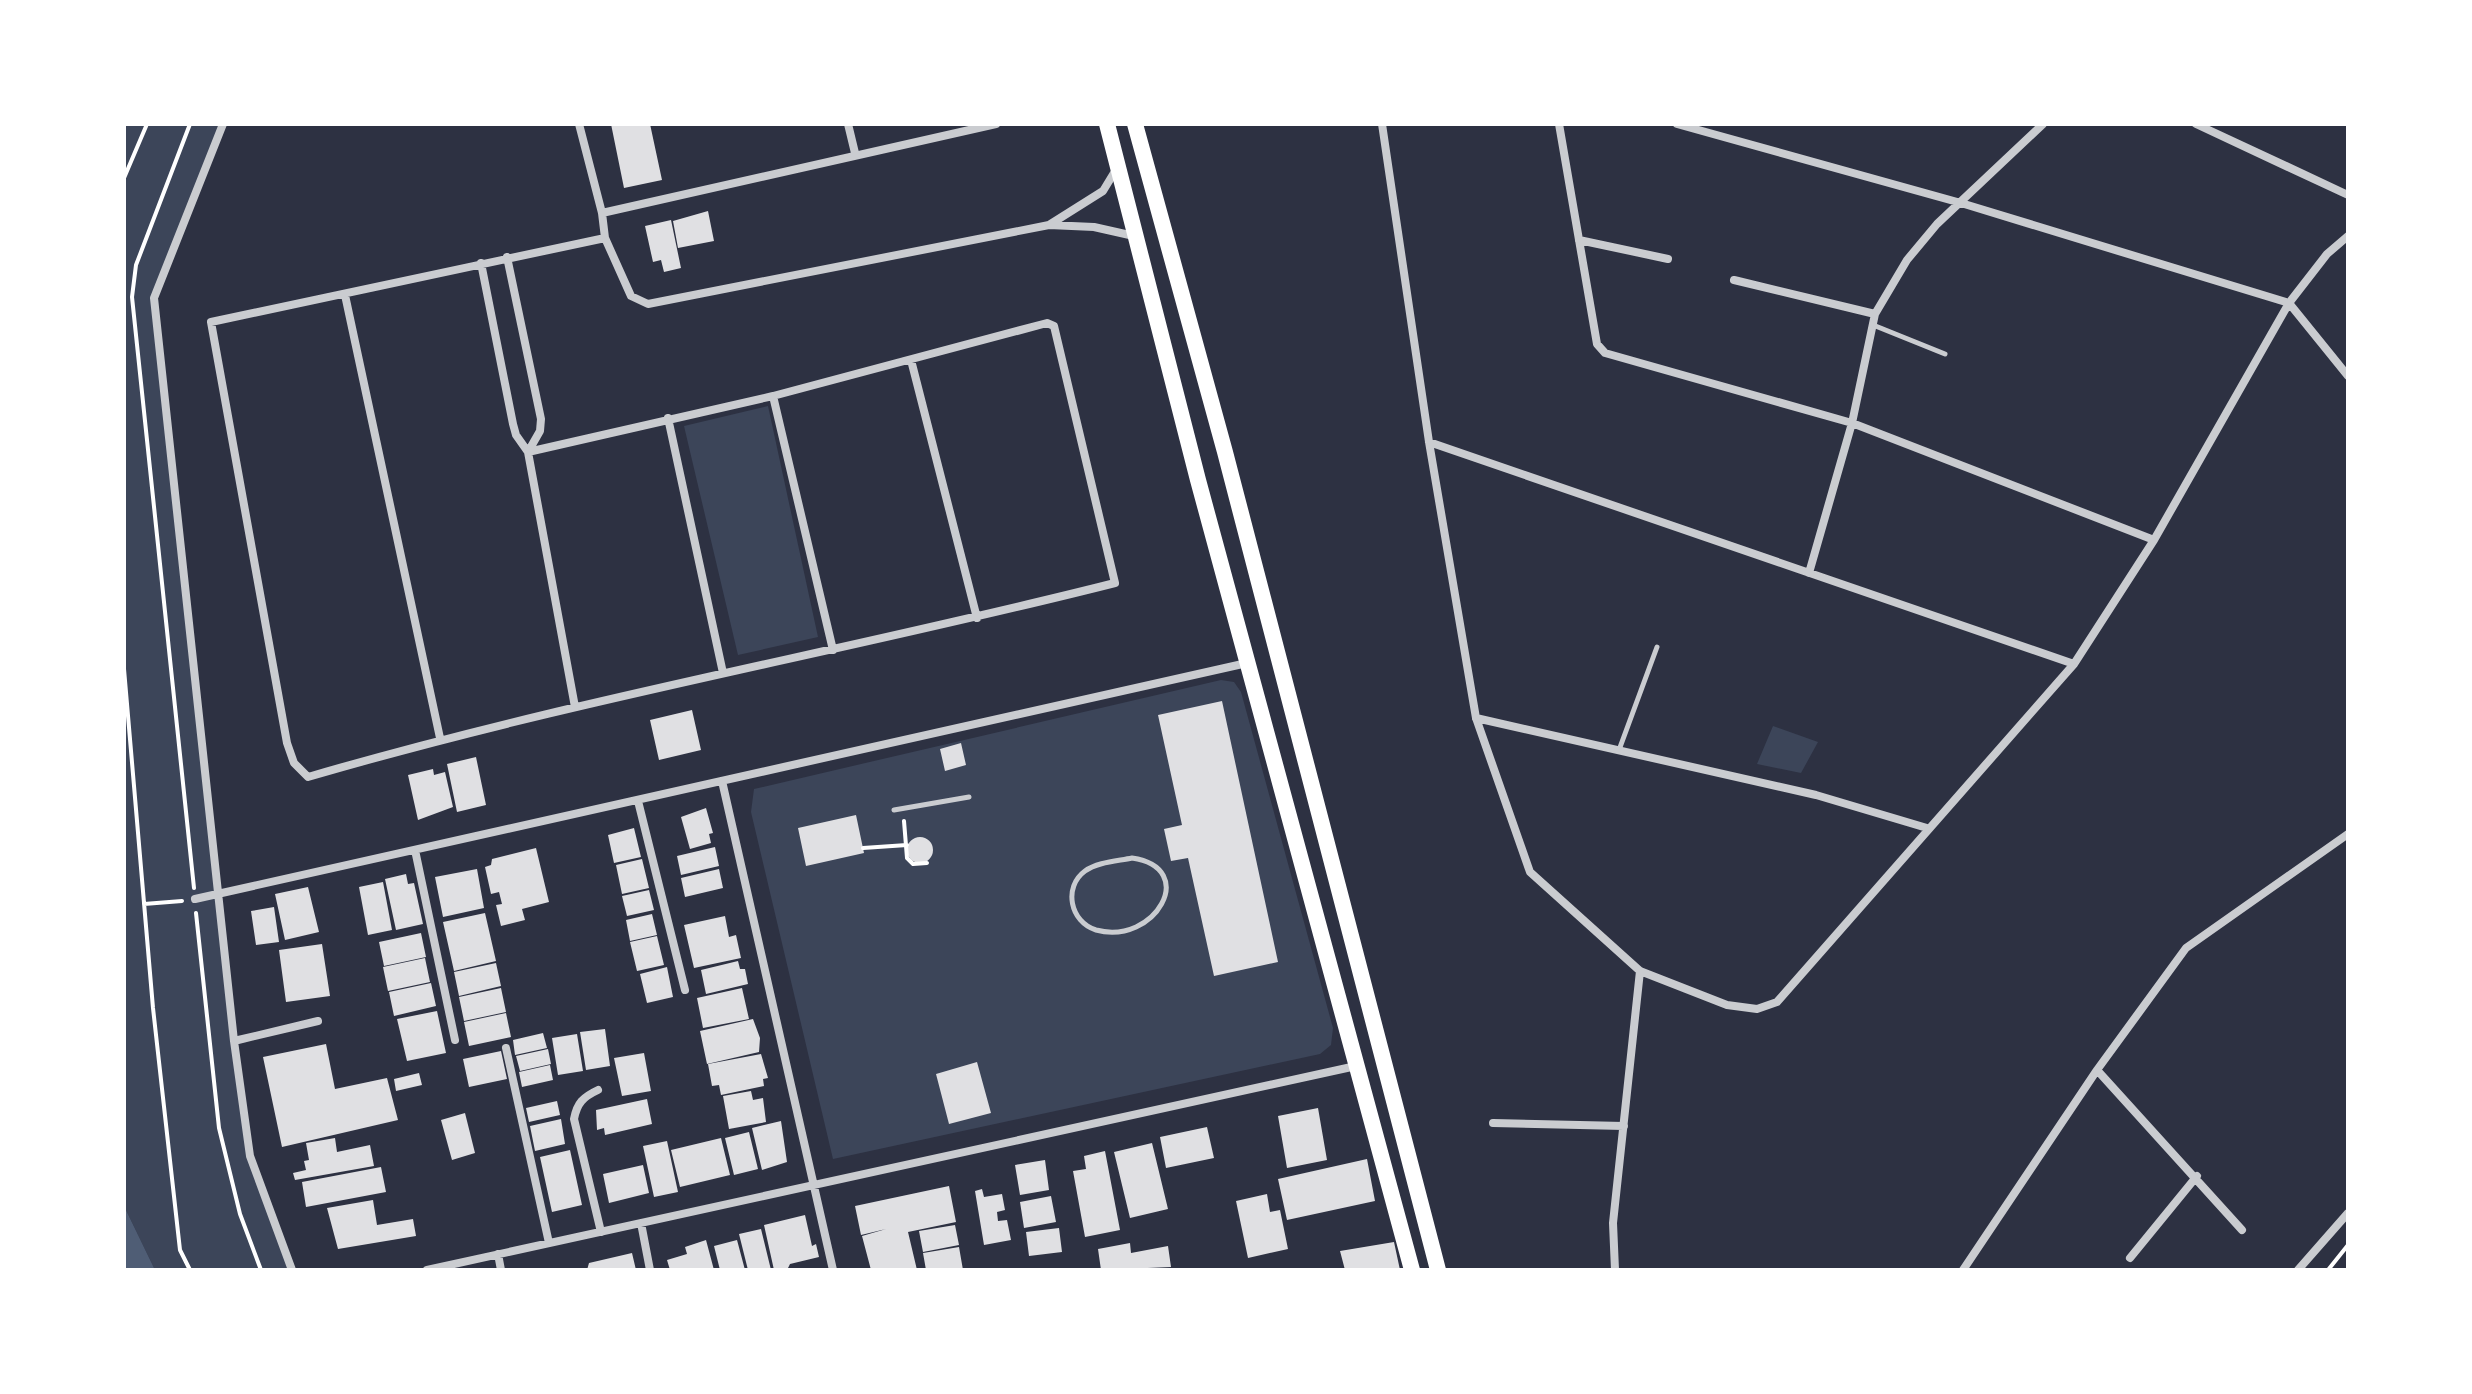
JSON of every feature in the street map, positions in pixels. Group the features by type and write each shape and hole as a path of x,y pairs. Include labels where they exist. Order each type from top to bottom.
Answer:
{"main road":[{"path":"1107,124 1412,1270"},
{"path":"1135,124 1225,452 1438,1270"}],"street":[{"path":"223,124 154,298 234,1041 250,1156 292,1270"},
{"path":"579,124 602,213 605,238 631,296 648,304 1049,225 1094,227 1137,236"},
{"path":"848,124 855,153"},
{"path":"602,213 855,153 996,124"},
{"path":"1382,124 1429,442 1476,718 1530,872 1640,971 1727,1005 1757,1009 1777,1002 2074,664 2154,540 2289,303 2327,254 2348,236"},
{"path":"1559,124 1597,344 1605,353 1852,423 2154,540"},
{"path":"1677,124 1961,203 2289,303 2348,376"},
{"path":"1809,573 1852,423 1875,314 1907,260 1937,224 2043,124"},
{"path":"2196,124 2348,195"},
{"path":"1049,225 1103,191 1118,166"},
{"path":"528,452 773,396 1047,323 1054,326 1115,583 977,618 440,738 308,777 294,763 287,743 211,322 605,238"},
{"path":"1579,240 1668,259"},
{"path":"507,257 541,419 540,431 528,452"},
{"path":"481,263 513,424 528,452 575,707"},
{"path":"1734,280 1875,314"},
{"path":"345,295 440,738"},
{"path":"911,360 977,618"},
{"path":"773,396 833,650"},
{"path":"668,418 723,673"},
{"path":"1429,442 2074,664"},
{"path":"195,899 1248,662"},
{"path":"1476,718 1816,795 1927,828"},
{"path":"722,781 833,1270"},
{"path":"638,801 685,990"},
{"path":"1963,1270 2097,1070 2186,948 2348,834"},
{"path":"415,850 455,1040"},
{"path":"1615,1270 1613,1223 1640,971"},
{"path":"234,1041 318,1021"},
{"path":"506,1048 549,1243"},
{"path":"427,1270 1358,1065"},
{"path":"2097,1070 2197,1176 2242,1230"},
{"path":"598,1090 584,1097 576,1106 574,1119 601,1232"},
{"path":"1493,1123 1624,1126"},
{"path":"2130,1258 2197,1176"},
{"path":"2298,1270 2348,1213"},
{"path":"641,1223 650,1270"},
{"path":"498,1254 501,1270"}],"lane":[{"path":"1873,325 1945,354"},
{"path":"1619,750 1657,647"},
{"path":"894,810 969,797"},
{"path":"1142,860 1159,871 1166,892 1158,913 1139,925 1111,930 1099,931 1080,920 1074,910 1073,887 1085,871 1104,864 1142,860"}],"path":[{"path":"124,178 147,124"},
{"path":"124,669 144,904 180,1250 190,1270"},
{"path":"904,820 905,853 909,861 918,865 927,863"},
{"path":"863,848 907,845"},
{"path":"144,904 195,899"},
{"path":"2328,1270 2348,1245"}],"shaded area":[{"path":"124,124 220,124 154,298 250,1156 292,1270 155,1270 124,1206"},
{"path":"768,406 818,637 738,655 684,426"},
{"path":"1221,680 1234,682 1241,692 1333,1028 1331,1045 1320,1054 833,1159 751,812 754,789"},
{"path":"1773,726 1818,742 1801,773 1757,764"},
{"path":"124,1206 155,1270 124,1270"}],"building":[{"path":"611,124 650,124 662,180 624,188"},
{"path":"708,211 714,241 678,248 673,221"},
{"path":"671,220 681,268 664,272 661,260 653,262 645,226"},
{"path":"1222,701 1278,962 1214,976 1188,858 1171,861 1164,829 1182,825 1158,715"},
{"path":"692,710 701,750 659,760 650,720"},
{"path":"961,743 966,765 945,771 940,749"},
{"path":"476,757 486,805 457,812 447,764"},
{"path":"433,769 434,775 445,772 453,807 418,820 408,775"},
{"path":"706,808 713,833 709,834 711,843 690,849 681,817"},
{"path":"856,815 864,853 806,866 798,828"},
{"path":"634,828 641,857 614,863 608,835"},
{"path":"920,837 929,841 933,850 929,859 920,863 911,859 907,850 911,841"},
{"path":"715,847 719,866 681,875 677,856"},
{"path":"536,848 549,902 522,909 525,920 501,926 496,905 502,904 499,892 491,894 485,867 491,865 492,859"},
{"path":"642,859 649,888 622,894 616,865"},
{"path":"477,869 484,908 443,917 435,877"},
{"path":"719,869 723,888 685,897 681,878"},
{"path":"406,874 408,884 414,883 423,924 396,930 385,879"},
{"path":"383,882 392,930 368,935 359,887"},
{"path":"308,887 319,932 285,940 275,894"},
{"path":"649,890 654,910 627,916 622,896"},
{"path":"274,907 279,942 256,945 251,911"},
{"path":"485,913 496,961 454,971 443,922"},
{"path":"652,914 657,935 630,941 626,920"},
{"path":"725,916 729,937 736,935 741,958 694,968 684,925"},
{"path":"421,933 426,957 384,966 379,942"},
{"path":"657,936 664,965 637,971 630,942"},
{"path":"322,944 330,996 286,1002 279,950"},
{"path":"425,958 430,982 388,991 383,967"},
{"path":"738,961 740,969 745,969 748,984 706,994 701,970"},
{"path":"496,963 501,986 459,996 454,972"},
{"path":"667,967 673,997 647,1003 640,974"},
{"path":"431,983 436,1006 394,1016 389,992"},
{"path":"501,988 506,1012 464,1021 459,997"},
{"path":"742,988 749,1019 703,1028 697,998"},
{"path":"437,1011 446,1053 407,1061 397,1019"},
{"path":"506,1013 511,1037 469,1046 464,1022"},
{"path":"753,1019 760,1038 759,1052 707,1064 700,1031"},
{"path":"605,1029 610,1066 586,1070 580,1032"},
{"path":"543,1033 547,1048 515,1055 513,1040"},
{"path":"577,1034 583,1071 558,1075 552,1038"},
{"path":"326,1044 335,1089 387,1078 398,1120 282,1147 263,1057"},
{"path":"548,1049 551,1064 520,1071 516,1056"},
{"path":"501,1051 507,1079 469,1087 463,1059"},
{"path":"644,1053 651,1091 622,1096 614,1058"},
{"path":"761,1054 768,1078 763,1079 764,1086 721,1095 719,1085 712,1086 708,1064"},
{"path":"977,1062 991,1113 949,1124 936,1074"},
{"path":"550,1065 553,1080 522,1087 519,1072"},
{"path":"419,1073 422,1085 396,1091 394,1079"},
{"path":"751,1091 753,1100 763,1098 766,1122 729,1129 723,1096"},
{"path":"647,1099 652,1124 605,1135 604,1128 597,1130 596,1110"},
{"path":"557,1101 560,1115 529,1122 526,1108"},
{"path":"1318,1108 1327,1160 1287,1168 1278,1116"},
{"path":"465,1113 475,1153 452,1160 441,1120"},
{"path":"561,1119 565,1144 535,1151 530,1126"},
{"path":"781,1121 787,1162 762,1170 752,1128"},
{"path":"1207,1127 1214,1158 1166,1168 1160,1137"},
{"path":"749,1132 758,1169 734,1175 725,1138"},
{"path":"335,1138 337,1152 370,1145 374,1166 295,1180 293,1173 306,1170 304,1161 309,1160 306,1143"},
{"path":"721,1138 730,1175 680,1187 671,1150"},
{"path":"667,1141 678,1192 654,1197 643,1146"},
{"path":"1152,1143 1168,1209 1130,1218 1114,1152"},
{"path":"570,1150 582,1205 552,1212 540,1157"},
{"path":"1105,1151 1120,1230 1085,1237 1073,1171 1086,1169 1084,1156"},
{"path":"1367,1159 1375,1201 1287,1220 1278,1179"},
{"path":"1045,1160 1049,1190 1020,1195 1015,1165"},
{"path":"643,1165 649,1193 609,1203 603,1174"},
{"path":"381,1167 386,1192 306,1207 302,1182"},
{"path":"949,1186 956,1222 908,1232 917,1270 871,1270 862,1236 886,1229 861,1235 855,1206"},
{"path":"982,1189 984,1197 1002,1194 1005,1210 997,1212 998,1221 1007,1220 1011,1240 984,1245 975,1191"},
{"path":"1267,1194 1270,1212 1280,1210 1288,1249 1248,1258 1236,1201"},
{"path":"1051,1196 1056,1222 1024,1228 1020,1202"},
{"path":"373,1200 377,1225 413,1219 416,1236 338,1249 327,1208"},
{"path":"805,1215 812,1246 816,1244 819,1257 790,1264 787,1270 774,1270 764,1225"},
{"path":"955,1225 959,1245 923,1252 919,1231"},
{"path":"1059,1228 1062,1252 1029,1256 1026,1232"},
{"path":"761,1229 771,1270 748,1270 739,1234"},
{"path":"706,1240 714,1270 670,1270 667,1260 687,1254 685,1247"},
{"path":"737,1240 745,1270 720,1270 714,1246"},
{"path":"1394,1242 1400,1270 1345,1270 1340,1251"},
{"path":"1130,1243 1131,1253 1168,1246 1171,1267 1101,1270 1098,1249"},
{"path":"959,1247 963,1270 926,1270 923,1253"},
{"path":"632,1253 636,1270 587,1270 589,1263"}]}
